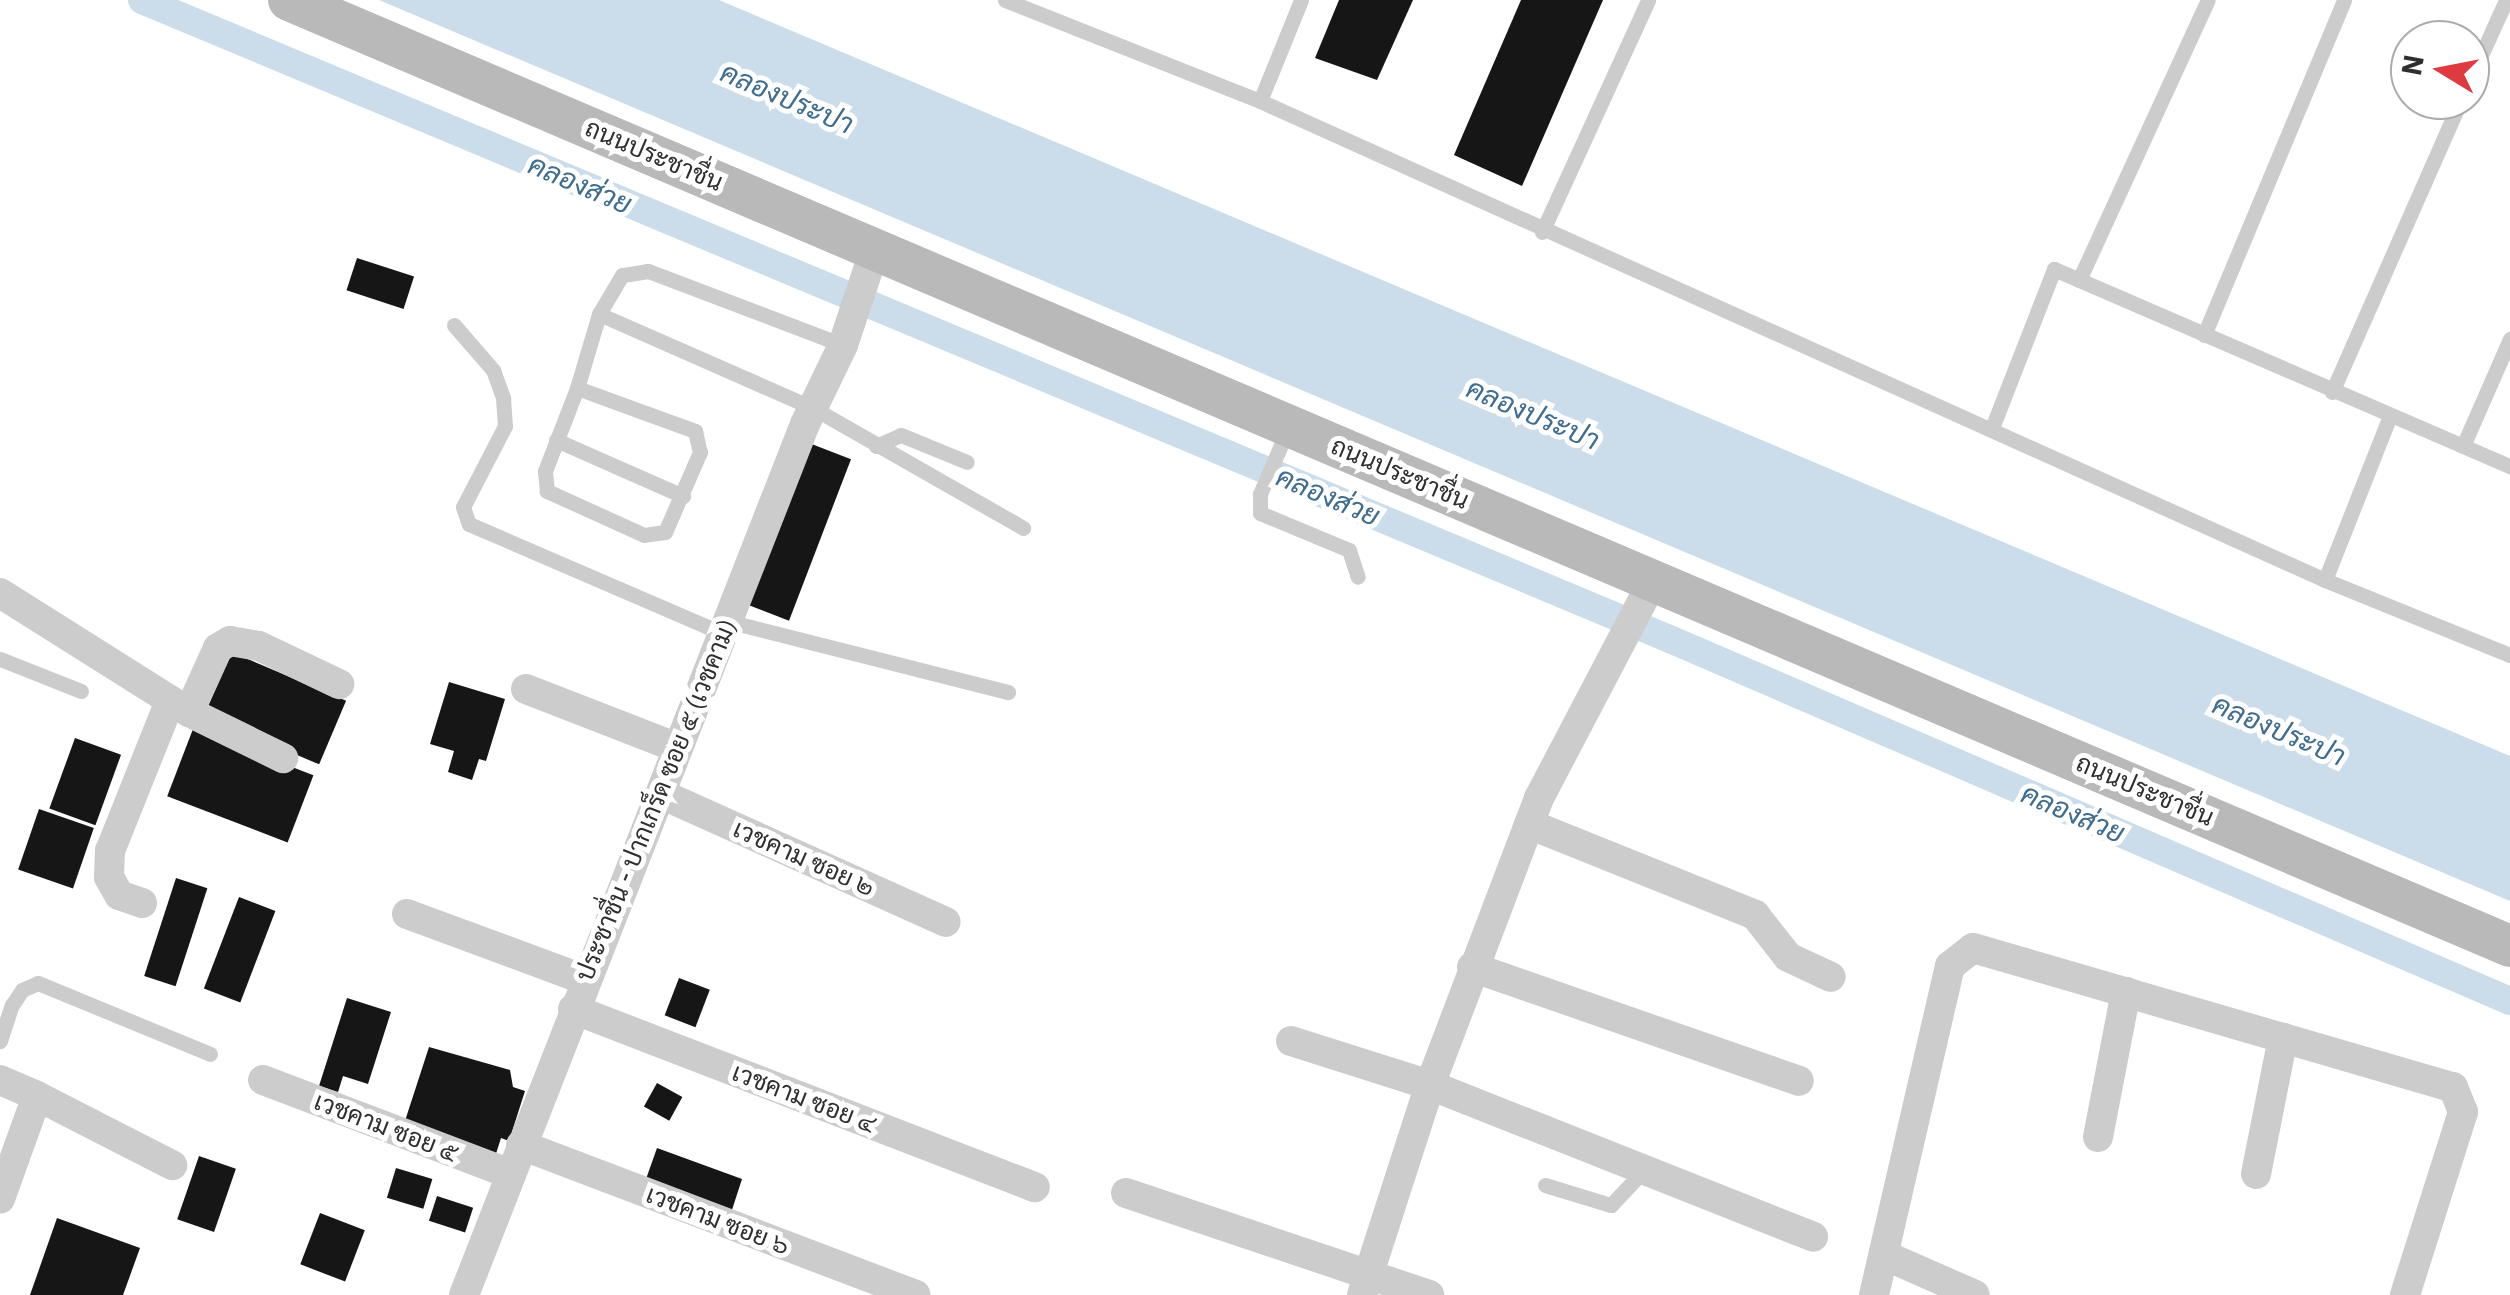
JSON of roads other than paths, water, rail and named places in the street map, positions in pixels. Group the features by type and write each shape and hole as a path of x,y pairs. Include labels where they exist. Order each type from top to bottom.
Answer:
{"main road":[{"name":"ถนนประชาชื่น","path":"289,0 1284,437 2510,946"}],"street":[{"name":"ประชาชื่น - ปากเกร็ด ซอย ๕ (เวชคาม)","path":"464,1295 725,627 813,408 843,345 872,258"},
{"path":"1365,1284 1430,1085 1528,824 1614,647 1650,586"},
{"path":"0,594 180,706 283,758"},
{"path":"142,904 120,895 110,877 110,851 180,706 218,648 230,641 259,646 339,684"},
{"path":"526,689 678,748"},
{"name":"เวชคาม ซอย ๒","path":"661,794 946,922"},
{"path":"1528,824 1755,915 1788,957 1831,977"},
{"path":"407,914 585,980"},
{"path":"1874,1295 1950,966 1959,953 1973,948 2452,1087 2462,1098 2464,1112 2405,1295"},
{"path":"1472,967 1799,1081"},
{"path":"2098,1137 2126,992"},
{"name":"เวชคาม ซอย ๔","path":"573,1009 1035,1187"},
{"path":"2256,1174 2282,1038"},
{"path":"1291,1040 1430,1085 1813,1237"},
{"path":"0,1080 172,1165"},
{"name":"เวชคาม ซอย ๕","path":"263,1080 510,1174"},
{"path":"0,1199 37,1096"},
{"name":"เวชคาม ซอย ๖","path":"522,1144 916,1295"},
{"path":"1126,1193 1365,1284 1428,1295"},
{"path":"1884,1255 1975,1295"}],"lane":[{"path":"1005,0 1260,101 1542,232 1992,428 2325,580 2510,655"},
{"path":"1053,17 1060,0"},
{"path":"1260,101 1302,0"},
{"path":"1542,232 1648,0"},
{"path":"2078,280 2208,0"},
{"path":"2204,336 2344,0"},
{"path":"2490,36 2506,0"},
{"path":"2332,392 2452,120"},
{"path":"1992,428 2054,268 2332,392 2510,466"},
{"path":"577,388 695,431 700,452 665,532 656,536 560,499 542,482 599,314 622,276 648,271 843,345"},
{"path":"599,314 813,408 1023,528"},
{"path":"454,324 493,370 504,398 505,426 463,507 469,524 725,627 1008,692"},
{"path":"2463,446 2510,339"},
{"path":"2325,580 2390,416"},
{"path":"876,446 902,436 967,462"},
{"path":"1284,437 1260,494 1264,519 1348,550 1357,559 1358,577"},
{"path":"556,440 683,496"},
{"path":"0,659 81,692"},
{"path":"0,1041 12,1005 38,984 210,1054"},
{"path":"1545,1185 1611,1205 1644,1170"}],"water":[{"name":"คลองประปา","path":"379,0 719,0 2510,756 2510,901"}],"waterway":[{"name":"คลองส่วย","path":"142,0 1672,640 2510,1001"}]}
